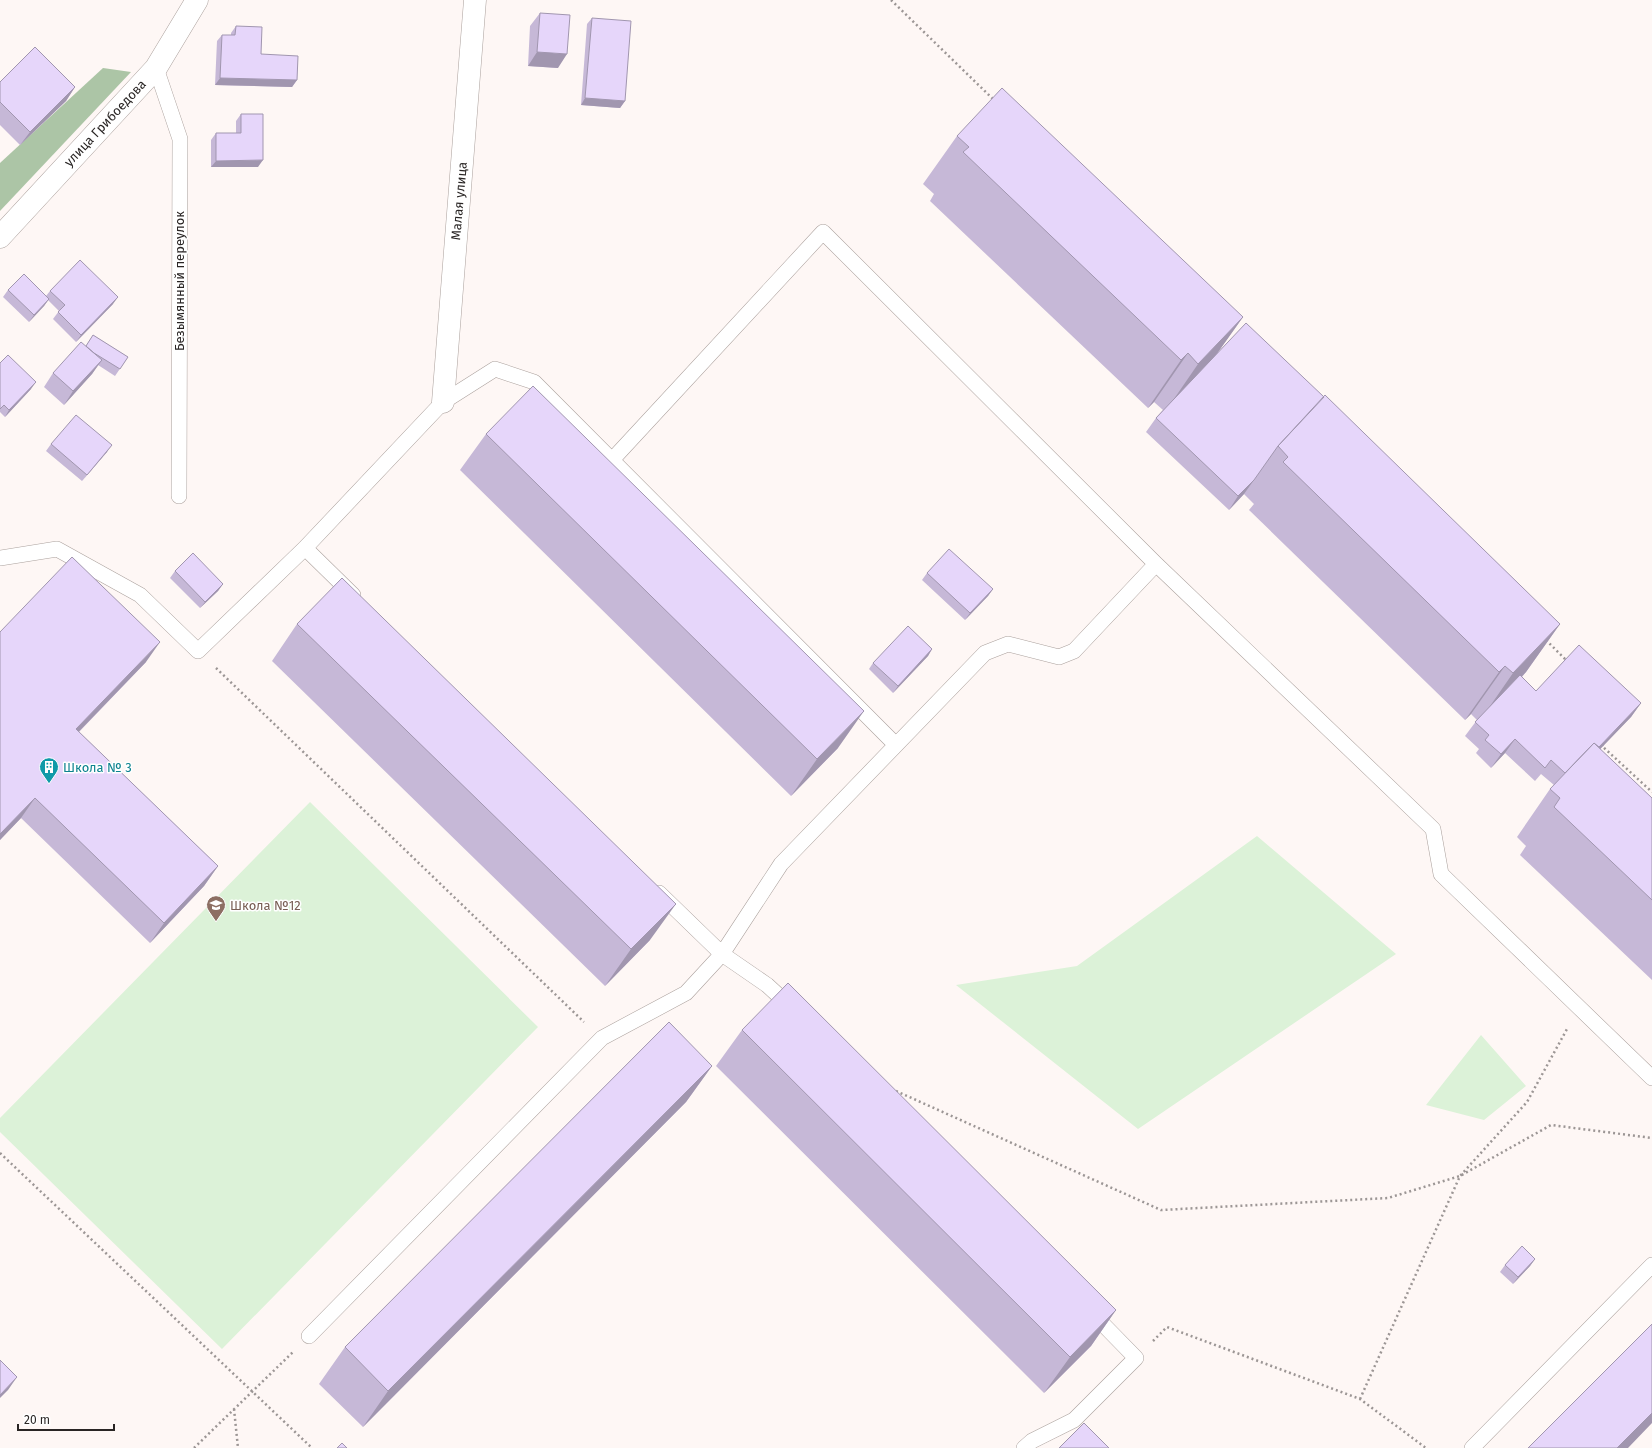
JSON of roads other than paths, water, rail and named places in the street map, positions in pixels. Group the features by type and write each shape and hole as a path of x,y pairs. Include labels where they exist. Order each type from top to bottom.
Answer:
{"street":[{"name":"улица Грибоедова","path":"0,237 156,68 197,0"},
{"name":"Малая улица","path":"443,402 476,0"}],"lane":[{"name":"Безымянный переулок","path":"156,68 180,139 179,496"},
{"path":"612,460 823,232 1156,564 1433,829 1440,874 1652,1078"},
{"path":"0,558 57,549 140,595 198,651 305,548 443,402 495,369 534,382 896,745"},
{"path":"305,548 362,604"},
{"path":"309,1336 602,1038 686,993 722,954 781,864 985,653 1008,644 1059,657 1074,651 1156,564"},
{"path":"648,882 722,954 767,985 801,1016"},
{"path":"1472,1448 1652,1265"},
{"path":"1024,1448 1032,1441 1074,1420 1136,1358 1081,1301"}],"place":[{"name":"Школа № 3","path":"49,784"},
{"name":"Школа №12","path":"216,922"}]}
